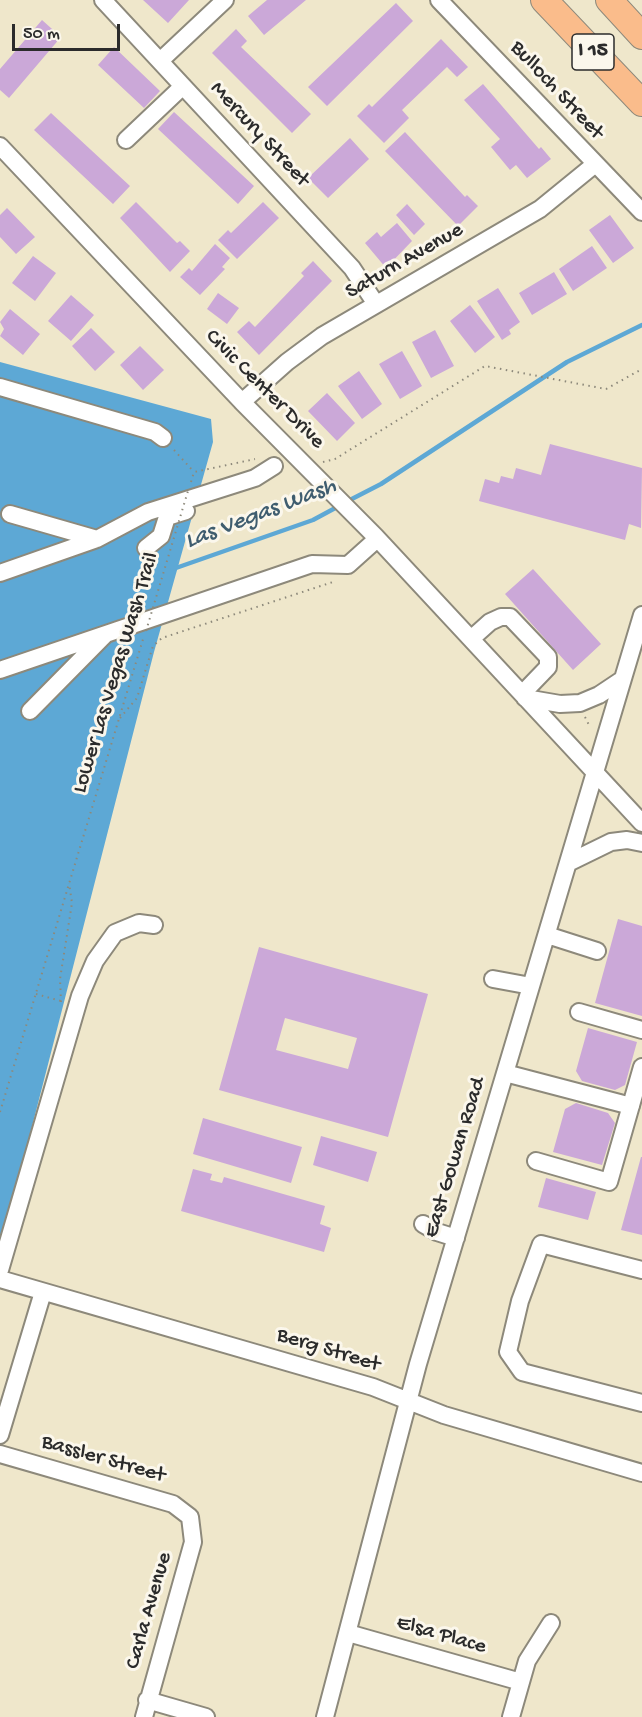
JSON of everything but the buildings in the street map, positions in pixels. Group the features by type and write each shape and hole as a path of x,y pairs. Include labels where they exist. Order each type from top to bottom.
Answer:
{"highway":[{"name":"I 15","path":"544,0 642,103"},
{"name":"I 15","path":"609,0 642,36"}],"street":[{"name":"Mercury Street","path":"103,0 352,268 376,304"},
{"path":"160,61 225,0"},
{"name":"Bulloch Street","path":"439,0 594,165 642,212"},
{"path":"126,140 183,86"},
{"name":"Civic Center Drive","path":"0,147 242,402 376,538 642,824"},
{"name":"Saturn Avenue","path":"242,402 286,362 322,336 540,210 594,165"},
{"path":"0,387 155,432 163,438"},
{"path":"146,548 161,536 167,517 264,485 274,466 289,448"},
{"path":"0,573 97,539 148,512 255,478 274,466"},
{"path":"10,514 97,539"},
{"path":"0,670 312,564 348,565 376,538"},
{"path":"471,639 501,617 510,617 548,657 548,667 524,696 560,704 580,703 599,695 620,681"},
{"name":"East Gowan Road","path":"325,1717 408,1401 547,935 593,771 620,681 640,626"},
{"path":"30,711 108,633"},
{"path":"568,863 611,842 627,840 642,843"},
{"path":"0,1270 74,1017 95,961 116,933 139,923 154,925"},
{"path":"547,935 597,951"},
{"path":"493,979 531,986"},
{"path":"579,1012 642,1030"},
{"path":"536,1161 609,1182 642,1067"},
{"path":"505,1073 631,1106"},
{"path":"423,1224 437,1232 456,1238"},
{"path":"642,1270 541,1244 520,1301 508,1352 522,1372 642,1403"},
{"name":"Berg Street","path":"0,1279 373,1387 444,1415 642,1473"},
{"path":"0,1435 43,1292"},
{"name":"Bassler Street","path":"0,1454 173,1504 190,1517"},
{"name":"Carla Avenue","path":"146,1709 193,1542 190,1517"},
{"path":"510,1717 527,1661 551,1623"},
{"name":"Elsa Place","path":"348,1633 521,1682"},
{"path":"146,1709 206,1717"}],"path":[{"path":"310,469 335,459 485,366 606,389 642,369"},
{"path":"163,438 194,472 264,456 274,466"},
{"name":"Lower Las Vegas Wash Trail","path":"0,1112 194,472"},
{"path":"118,720 137,698 153,646 162,638 338,580"},
{"path":"61,1001 60,979 72,903 69,883"},
{"path":"36,994 61,1001 74,1017"}],"water":[{"path":"0,362 211,419 213,442 154,652 0,1251"}],"waterway":[{"name":"Las Vegas Wash","path":"346,502 381,484 567,362 642,325"},
{"name":"Las Vegas Wash","path":"173,569 313,520 339,506"}]}
